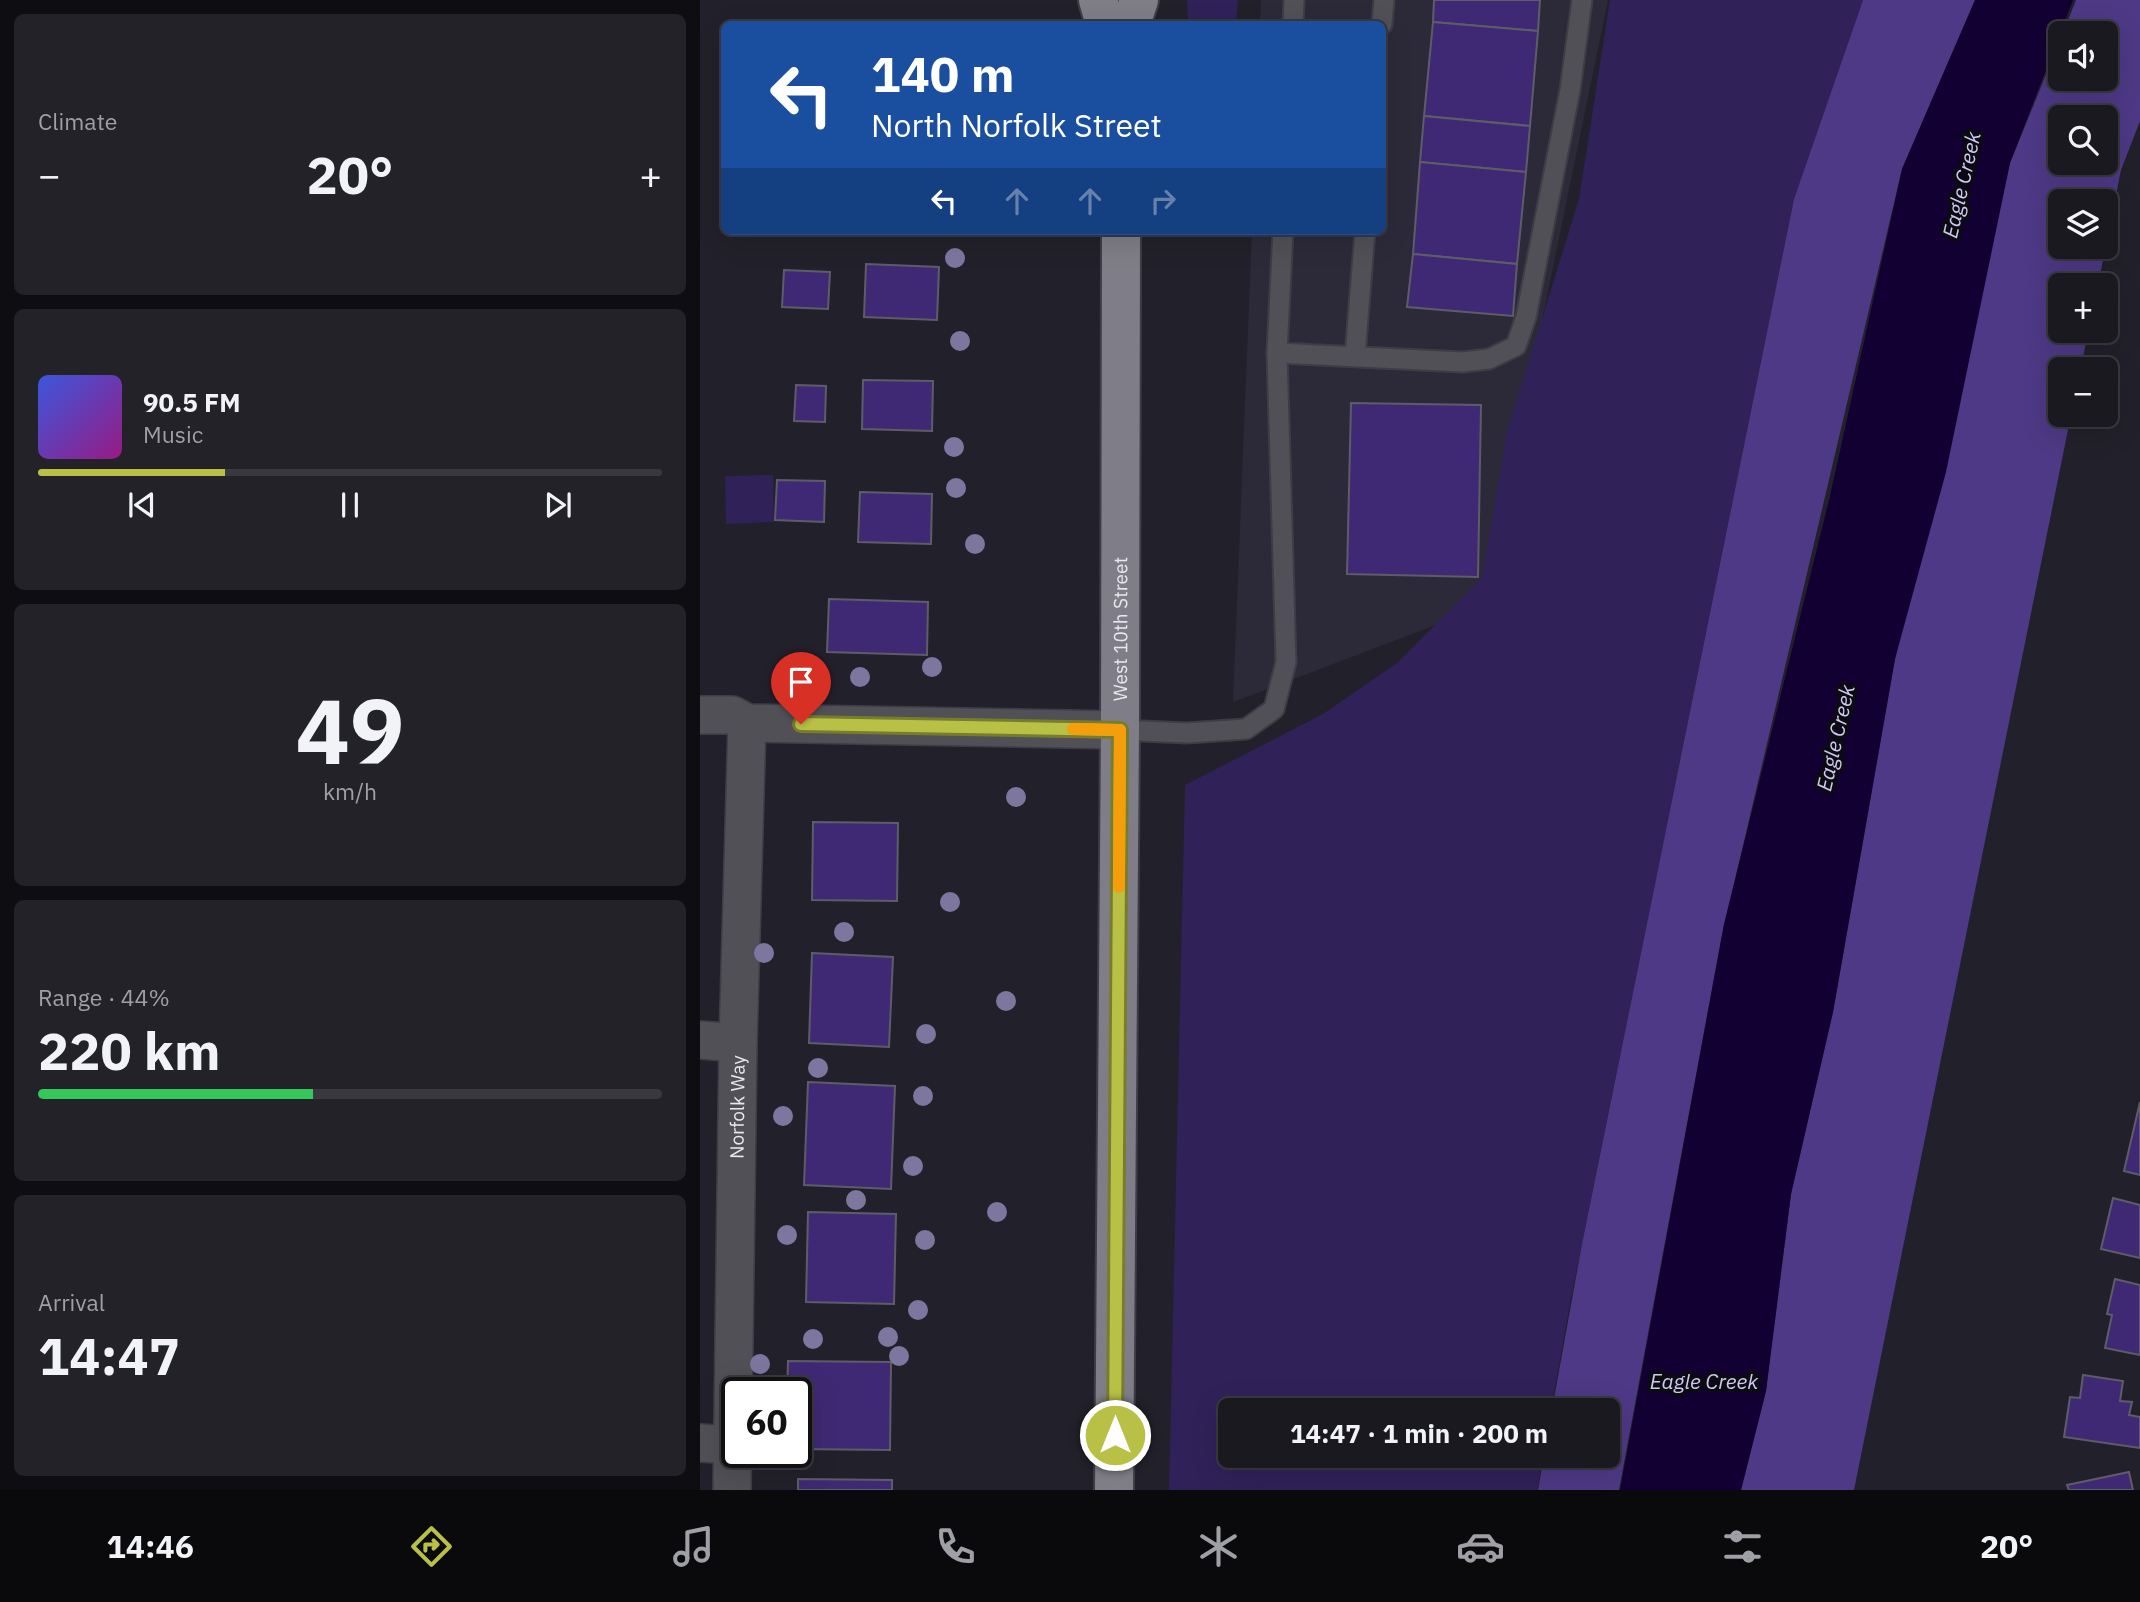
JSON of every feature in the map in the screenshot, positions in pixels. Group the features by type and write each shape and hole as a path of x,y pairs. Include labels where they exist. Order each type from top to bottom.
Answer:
{"main road":[{"path":"1098,0 1104,21"},
{"path":"1132,21 1139,0"},
{"name":"West 10th Street","path":"1114,1490 1121,235"}],"street":[{"path":"700,715 732,715 747,723 1120,730"},
{"name":"Norfolk Way","path":"732,1490 716,1444 738,1043 747,723"},
{"path":"700,1040 738,1043"}],"lane":[{"path":"1293,21 1294,0"},
{"path":"1382,21 1384,0"},
{"path":"1278,353 1463,362 1489,359 1516,346 1527,317 1570,90 1582,0"},
{"path":"1120,730 1187,733 1246,729 1274,709 1286,662 1278,353 1283,235"},
{"path":"1355,356 1365,235"}],"shaded area":[{"path":"1187,0 1238,0 1236,21 1188,21"},
{"path":"1261,0 1608,0 1483,607 1233,702 1252,235 1386,235 1386,21 1260,21"},
{"path":"1610,0 1863,0 1794,199 1571,1298 1553,1398 1218,1398 1218,1468 1541,1468 1537,1490 1169,1490 1185,785 1323,714 1397,663 1482,578 1507,432 1579,199"},
{"path":"1863,0 1975,0 1902,169 1722,935 1619,1490 1538,1490 1542,1468 1620,1468 1620,1398 1554,1398 1582,1244 1794,199"},
{"path":"2076,0 2140,0 2140,121 2121,170 2117,189 2048,189 2048,259 2103,259 2100,273 2048,273 2048,343 2086,343 2083,357 2048,357 2048,427 2069,427 1854,1490 1741,1490 1766,1391 1791,1194 1833,1012 1895,659 2010,163 2048,70 2048,91 2118,91 2118,21 2068,21"},
{"path":"773,475 774,522 726,524 725,476"}],"water":[{"name":"Eagle Creek","path":"1975,0 2073,0 2065,21 2048,21 2048,65 2010,163 1946,472 1895,659 1833,1012 1791,1194 1766,1391 1741,1490 1620,1490 1724,924 1830,496 1902,169"}],"building":[{"path":"1434,0 1540,0 1538,31 1433,22"},
{"path":"1433,22 1538,31 1530,126 1424,116"},
{"path":"1424,116 1530,126 1526,172 1420,162"},
{"path":"1420,162 1526,172 1517,264 1413,254"},
{"path":"1413,254 1517,264 1513,316 1407,307"},
{"path":"866,264 939,267 937,320 864,317"},
{"path":"784,270 830,272 828,309 782,307"},
{"path":"863,380 933,381 932,431 862,429"},
{"path":"796,385 826,386 825,422 794,421"},
{"path":"1351,403 1481,405 1478,577 1347,574"},
{"path":"777,480 825,481 824,522 775,520"},
{"path":"860,492 932,494 931,544 858,542"},
{"path":"829,599 928,602 927,655 827,652"},
{"path":"813,822 898,823 897,901 812,900"},
{"path":"812,953 893,957 889,1047 809,1043"},
{"path":"808,1082 895,1086 891,1189 804,1185"},
{"path":"2140,1102 2140,1175 2124,1171"},
{"path":"2113,1198 2140,1205 2140,1258 2101,1249"},
{"path":"808,1212 896,1214 894,1304 806,1302"},
{"path":"2115,1279 2140,1285 2140,1355 2105,1348 2112,1315 2107,1314"},
{"path":"788,1361 891,1362 890,1450 812,1449 812,1377 788,1377"},
{"path":"2083,1375 2123,1381 2120,1401 2132,1402 2129,1415 2140,1417 2140,1448 2064,1437 2070,1397 2080,1398"},
{"path":"2129,1472 2133,1490 2069,1490 2067,1485"},
{"path":"798,1479 892,1480 892,1490 798,1490"}],"slow traffic":[{"path":"1073,729 1120,730 1119,887"}],"route":[{"path":"801,724 1120,730 1115,1435"}]}
